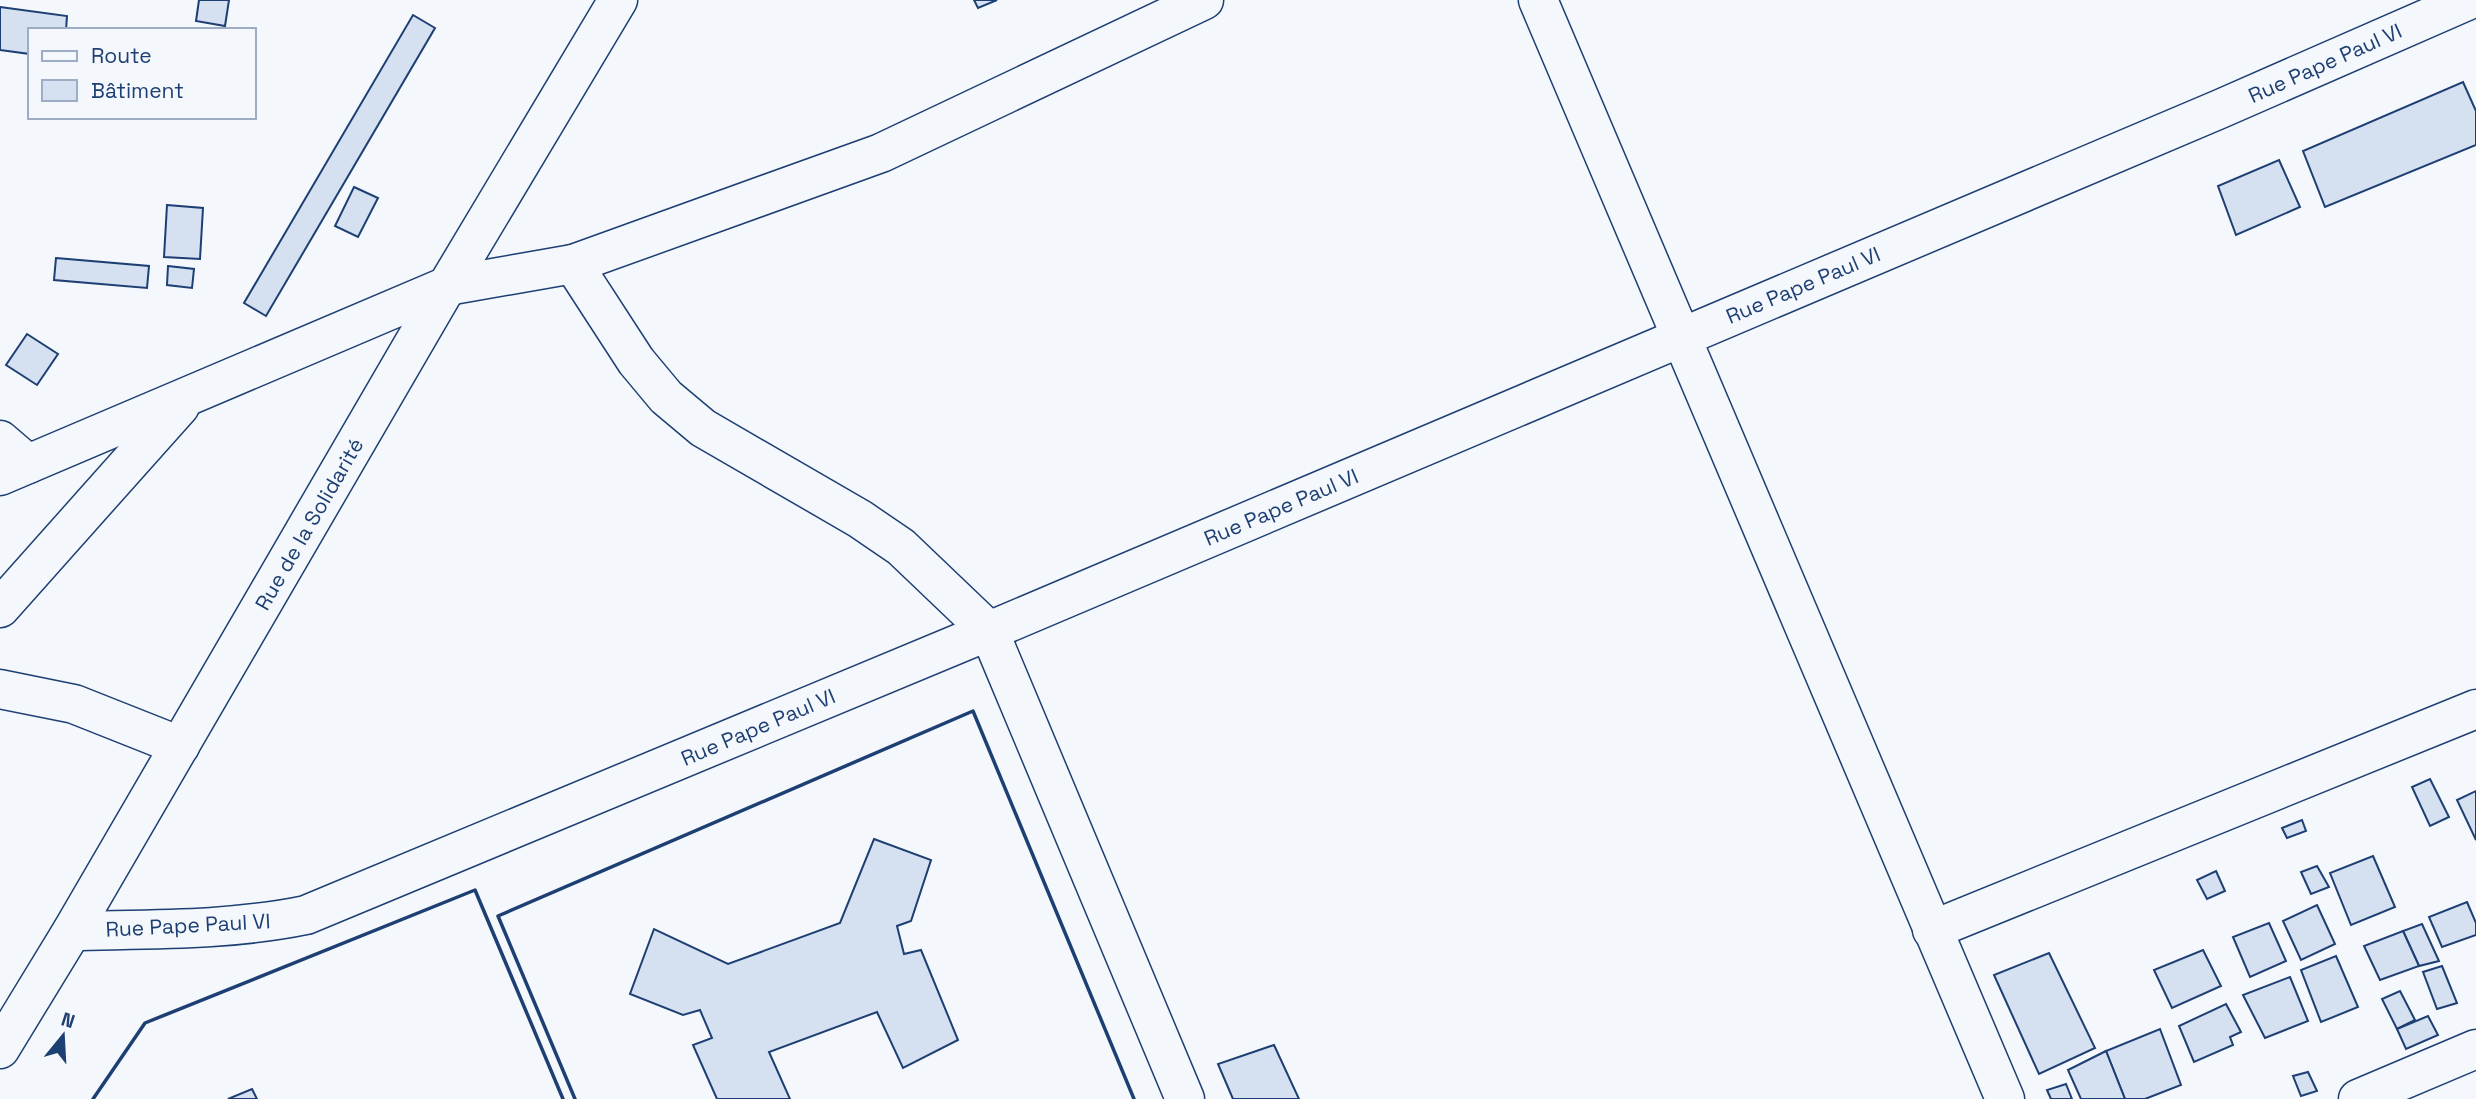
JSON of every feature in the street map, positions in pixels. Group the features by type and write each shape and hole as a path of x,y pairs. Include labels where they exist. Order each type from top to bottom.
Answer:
{"street":[{"name":"Rue de la Solidarité","path":"0,1049 72,931 447,286 618,0"},
{"path":"9,460 187,397 447,286 573,264 881,153 1204,0"},
{"path":"1538,0 2005,1099"},
{"name":"Rue Pape Paul VI","path":"72,931 219,928 263,924 306,915 989,631 2220,109 2469,0"},
{"path":"573,264 636,361 666,397 703,428 860,519 901,547 989,631 1185,1099"},
{"path":"0,608 187,397"},
{"path":"0,689 74,704 180,746"},
{"path":"1932,930 2476,709"},
{"path":"2358,1099 2476,1049"}],"building":[{"path":"199,0 229,0 225,26 196,21"},
{"path":"974,0 997,0 978,8"},
{"path":"0,7 67,16 66,28 28,28 28,54 0,50"},
{"path":"413,15 435,28 266,316 244,303"},
{"path":"2463,82 2476,111 2476,145 2325,207 2303,151"},
{"path":"2279,160 2300,207 2236,235 2218,186"},
{"path":"354,187 378,198 358,237 335,226"},
{"path":"167,205 203,208 200,259 164,257"},
{"path":"56,258 149,266 147,288 54,280"},
{"path":"168,266 194,269 192,288 167,285"},
{"path":"27,334 58,354 37,385 6,365"},
{"path":"2430,779 2449,817 2430,826 2412,787"},
{"path":"2476,791 2476,840 2457,800"},
{"path":"2302,820 2306,831 2287,838 2282,828"},
{"path":"874,839 931,860 911,921 897,926 904,954 921,950 958,1040 903,1068 877,1012 769,1052 790,1099 717,1099 693,1045 712,1038 700,1010 683,1015 630,994 654,929 728,964 840,923"},
{"path":"2373,856 2395,907 2351,925 2330,873"},
{"path":"2317,866 2329,887 2311,894 2301,872"},
{"path":"2216,871 2225,891 2207,899 2197,880"},
{"path":"2467,902 2476,923 2476,935 2442,947 2429,917"},
{"path":"2317,905 2335,944 2301,960 2283,921"},
{"path":"2269,923 2286,961 2250,977 2233,937"},
{"path":"2422,924 2439,961 2419,966 2403,931"},
{"path":"2403,931 2419,966 2380,980 2364,946"},
{"path":"2203,950 2221,986 2172,1008 2154,970"},
{"path":"2049,953 2095,1048 2039,1074 1994,975"},
{"path":"2336,956 2358,1007 2321,1022 2301,970"},
{"path":"2442,966 2457,1003 2437,1009 2423,972"},
{"path":"2290,977 2308,1021 2265,1038 2243,995"},
{"path":"2400,991 2415,1020 2397,1029 2382,999"},
{"path":"2226,1004 2241,1032 2230,1037 2233,1045 2194,1062 2179,1026"},
{"path":"2428,1016 2438,1035 2406,1049 2397,1029"},
{"path":"2160,1029 2181,1085 2145,1099 2125,1099 2106,1051"},
{"path":"1274,1045 1299,1099 1233,1099 1218,1064"},
{"path":"2106,1051 2125,1099 2081,1099 2068,1070"},
{"path":"2308,1072 2317,1091 2301,1096 2293,1076"},
{"path":"2066,1084 2072,1099 2051,1099 2047,1090"},
{"path":"252,1089 257,1099 228,1099"}],"wall":[{"path":"575,1099 498,916 973,711 1134,1099"},
{"path":"93,1099 145,1023 475,890 563,1099"}]}
